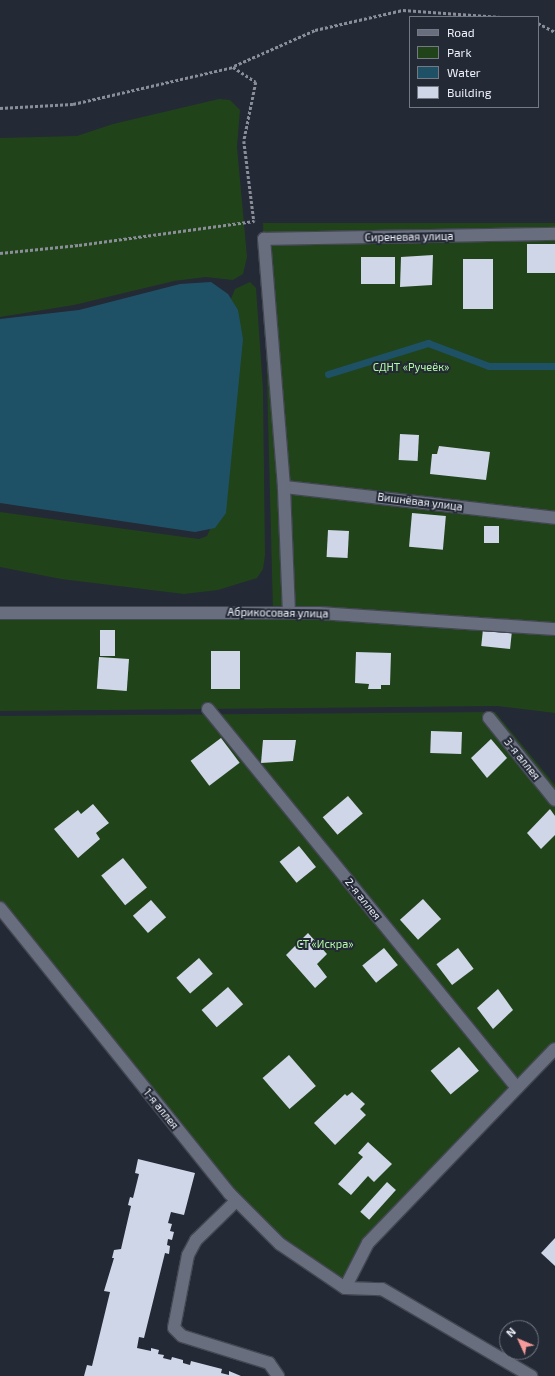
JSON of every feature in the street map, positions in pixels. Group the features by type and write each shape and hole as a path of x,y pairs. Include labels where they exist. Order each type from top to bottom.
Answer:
{"street":[{"name":"Сиреневая улица","path":"264,239 555,234"},
{"path":"264,239 284,486 289,613"},
{"name":"Вишнёвая улица","path":"284,486 555,518"},
{"name":"Абрикосовая улица","path":"0,613 289,613 555,629"},
{"name":"2-я аллея","path":"208,709 517,1088"},
{"name":"3-я аллея","path":"489,718 555,800"},
{"name":"1-я аллея","path":"0,908 236,1201 280,1244 345,1288"},
{"path":"531,1376 514,1372 382,1289 345,1288 368,1243 555,1049"},
{"path":"236,1201 196,1240 188,1255 174,1328 182,1336 269,1362 278,1373 278,1376"}],"path":[{"path":"0,108 73,104 233,66 315,30 402,10 487,16"},
{"path":"539,24 555,32"},
{"path":"233,66 256,82 244,141 254,221 264,239"},
{"path":"0,253 79,245 254,221"}],"green space":[{"path":"219,99 230,100 240,110 237,147 247,257 243,274 233,280 206,277 174,281 74,305 0,317 0,138 77,136 113,124"},
{"name":"СДНТ «Ручеёк»","path":"263,223 555,223 555,713 497,706 0,711 0,611 273,611"},
{"path":"250,282 256,288 263,389 265,555 263,569 257,578 218,590 184,594 61,579 0,567 0,512 199,539 207,536 215,518 228,306 235,289"},
{"name":"СТ «Искра»","path":"495,712 555,785 555,1044 376,1232 343,1284 236,1201 0,908 0,716"}],"water":[{"path":"211,282 228,294 238,310 243,339 226,513 215,528 195,532 0,503 0,319 79,310 180,284"}],"building":[{"path":"527,244 555,244 555,273 527,273"},
{"path":"433,255 432,285 400,287 401,257"},
{"path":"361,257 395,257 395,284 361,284"},
{"path":"463,259 493,259 493,309 463,309"},
{"path":"400,434 419,435 418,461 399,460"},
{"path":"439,446 490,452 486,480 430,474 432,454 437,454"},
{"path":"412,513 446,516 443,550 409,547"},
{"path":"484,526 499,526 499,543 484,543"},
{"path":"328,530 349,531 348,558 327,557"},
{"path":"483,629 512,632 510,649 481,646"},
{"path":"100,630 115,630 115,656 100,656"},
{"path":"211,651 240,651 240,689 211,689"},
{"path":"356,652 391,653 390,685 381,685 381,689 368,689 369,684 355,683"},
{"path":"99,657 129,659 127,691 97,689"},
{"path":"431,731 462,732 461,754 430,753"},
{"path":"221,738 240,763 209,786 191,761"},
{"path":"491,739 507,758 487,778 471,758"},
{"path":"263,740 296,740 293,761 261,763"},
{"path":"348,796 363,814 338,835 323,817"},
{"path":"93,804 109,823 96,833 100,839 78,858 54,829 78,810 81,814"},
{"path":"550,809 555,816 555,835 541,849 527,833"},
{"path":"299,846 316,867 297,883 280,862"},
{"path":"123,858 147,888 125,905 101,876"},
{"path":"423,899 441,919 418,940 400,920"},
{"path":"151,900 166,917 148,933 133,916"},
{"path":"308,933 327,954 317,964 327,977 315,988 286,955"},
{"path":"384,948 398,965 376,983 362,966"},
{"path":"458,948 474,969 452,985 436,964"},
{"path":"199,958 213,974 190,994 176,978"},
{"path":"228,987 243,1004 217,1027 202,1010"},
{"path":"498,989 513,1010 493,1029 477,1008"},
{"path":"459,1047 479,1071 451,1095 431,1071"},
{"path":"289,1055 316,1086 289,1109 263,1078"},
{"path":"352,1092 365,1104 360,1109 366,1115 335,1145 314,1123 345,1094 347,1096"},
{"path":"368,1142 392,1164 374,1182 368,1176 351,1195 338,1184 363,1157 358,1153"},
{"path":"138,1159 195,1173 184,1215 171,1212 168,1223 172,1224 170,1231 174,1232 172,1240 168,1239 167,1245 170,1246 169,1254 165,1253 144,1338 139,1337 137,1348 151,1351 151,1348 159,1350 158,1354 164,1355 163,1358 171,1360 172,1357 183,1360 183,1363 190,1365 191,1361 222,1369 221,1373 229,1375 229,1371 241,1376 84,1376 87,1365 92,1366 110,1292 104,1291 114,1258 112,1258 114,1250 121,1249 131,1206 128,1205 130,1197 133,1198 139,1174 135,1173"},
{"path":"387,1182 396,1190 369,1220 360,1212"},
{"path":"555,1238 555,1266 541,1253"}],"waterway":[{"path":"328,374 428,343 489,366 555,366"}]}
